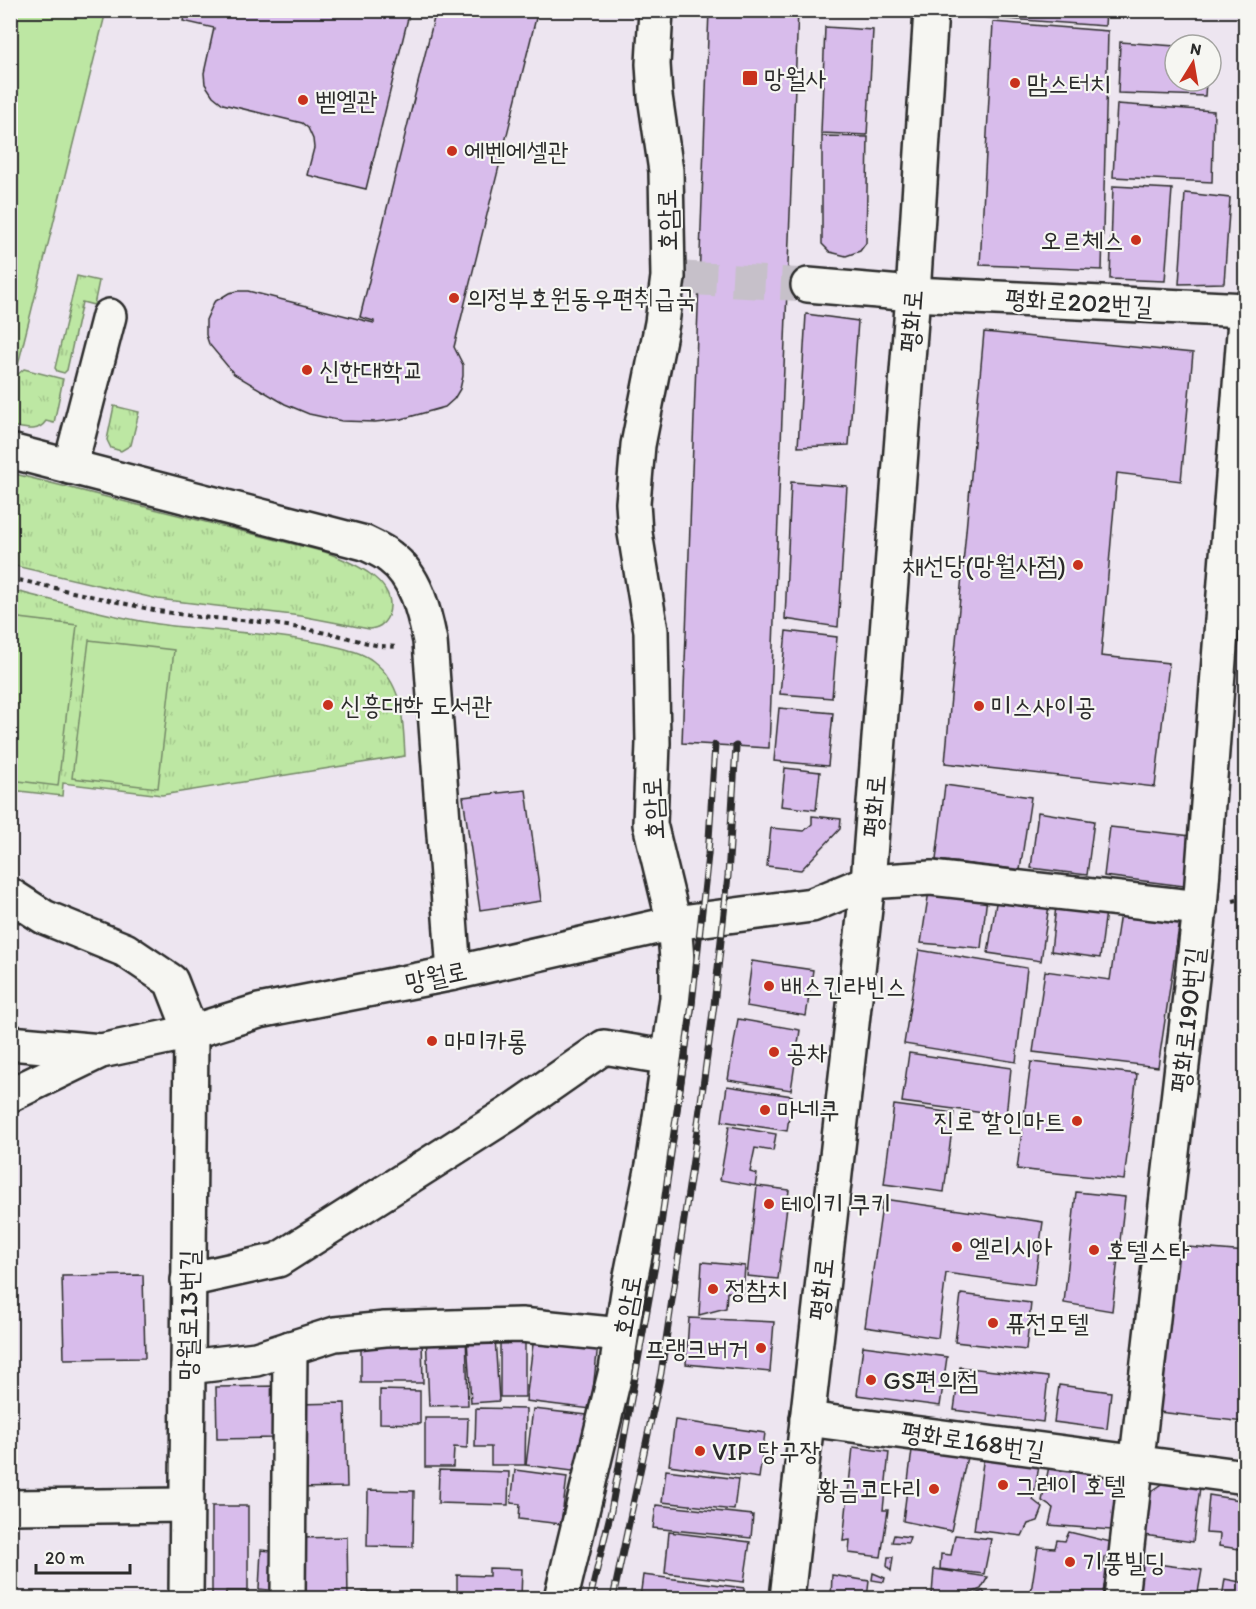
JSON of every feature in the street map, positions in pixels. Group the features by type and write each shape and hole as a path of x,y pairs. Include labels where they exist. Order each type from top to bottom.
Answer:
{"street":[{"name":"호암로","path":"561,1599 616,1370 654,1160 677,998 678,959 674,923 650,824 653,742 651,631 633,502 639,445 662,323 675,277 666,171 655,96 653,64 656,10"},
{"name":"평화로","path":"787,1599 868,882 913,294 930,10"},
{"name":"평화로202번길","path":"808,285 913,294 1245,309"},
{"name":"평화로190번길","path":"1121,1599 1200,908 1245,309"},
{"path":"70,467 109,316"},
{"path":"10,451 365,543 392,558 414,585 430,641 454,973"},
{"path":"868,882 931,878 1200,908"},
{"name":"망월로","path":"10,1095 101,1051 191,1032 259,1011 454,973 674,923 812,905 868,882"},
{"path":"10,895 44,916 125,950 171,981 191,1032"},
{"name":"망월로13번길","path":"186,1599 191,1032"},
{"path":"10,1043 101,1051"},
{"path":"188,1280 278,1260 508,1114 604,1047 670,1058"},
{"path":"188,1367 256,1359 335,1334 385,1329 521,1325 621,1335"},
{"path":"288,1599 290,1348"},
{"name":"평화로168번길","path":"807,1419 1245,1477"},
{"path":"10,1507 186,1505"}],"path":[{"path":"10,578 158,611 199,618 266,622 337,635 379,646 403,646"}],"green space":[{"path":"11,10 106,11 13,385 10,385"},
{"path":"77,276 99,281 94,305 82,302 67,370 64,373 55,368"},
{"path":"24,369 63,379 54,423 46,421 39,428 34,429 11,426 11,380"},
{"path":"114,406 139,412 131,445 121,451 111,448 107,440"},
{"path":"11,473 325,552 359,567 380,583 387,592 390,604 388,616 380,626 369,629 301,616 158,599 11,565"},
{"path":"11,590 140,621 304,640 344,648 362,655 373,661 383,671 396,692 402,717 405,756 162,795 63,783 62,796 11,790"},
{"path":"11,617 77,625 58,786 11,780"},
{"path":"89,640 174,650 158,788 72,778"}],"building":[{"name":"벧엘관","path":"186,10 410,10 366,189 307,175 314,148 308,128 302,123 223,104 213,96 205,84 204,73 214,28 183,21"},
{"name":"에벤에셀관","path":"436,10 538,10 454,347 463,365 460,389 445,407 402,419 375,422 342,421 309,414 285,404 234,374 209,344 206,335 206,320 214,302 229,293 248,291 374,323 374,321 360,317"},
{"path":"709,10 798,10 769,748 682,743"},
{"path":"982,10 1106,10 1105,26 981,17"},
{"path":"993,22 1108,31 1102,270 980,265"},
{"path":"825,27 873,30 867,135 821,133"},
{"path":"1120,42 1163,45 1163,93 1205,93 1205,96 1118,93"},
{"path":"1117,104 1214,111 1212,182 1113,177"},
{"path":"822,136 868,137 866,243 860,251 846,256 830,252 822,244"},
{"path":"1113,186 1172,189 1165,281 1110,279"},
{"path":"1185,193 1230,198 1224,283 1179,284"},
{"path":"806,314 858,321 849,445 798,447"},
{"path":"984,332 1193,353 1181,481 1117,473 1101,656 1169,663 1155,787 945,763"},
{"path":"791,482 847,486 838,627 785,619"},
{"path":"786,631 837,637 832,698 780,694"},
{"path":"779,708 833,713 828,766 774,761"},
{"path":"785,768 820,772 816,810 781,806"},
{"path":"945,785 1031,797 1020,870 936,860"},
{"path":"526,790 541,901 480,910 463,797"},
{"path":"1038,812 1094,821 1087,875 1031,868"},
{"path":"812,816 841,819 840,829 801,870 767,866 771,828 804,831 812,824"},
{"path":"1110,827 1191,836 1184,886 1104,876"},
{"path":"929,891 987,897 981,948 921,943"},
{"path":"997,897 1049,905 1041,961 988,953"},
{"path":"1056,906 1106,911 1100,958 1051,951"},
{"path":"1120,913 1180,920 1158,1067 1033,1052 1045,971 1110,980"},
{"path":"919,950 1027,968 1016,1062 904,1044"},
{"path":"752,961 813,970 806,1016 746,1006"},
{"path":"738,1019 800,1030 791,1090 728,1080"},
{"path":"909,1053 1011,1068 1006,1116 902,1102"},
{"name":"진로 할인마트","path":"1031,1062 1137,1074 1124,1180 1017,1169"},
{"path":"727,1086 792,1096 787,1131 722,1121"},
{"path":"894,1105 954,1113 944,1192 884,1184"},
{"path":"729,1126 776,1134 773,1151 755,1148 750,1172 757,1174 755,1186 720,1180"},
{"path":"757,1186 789,1190 778,1279 747,1276"},
{"name":"호텔스타","path":"1076,1192 1125,1197 1112,1311 1064,1303"},
{"name":"엘리시아","path":"883,1199 1043,1222 1034,1285 946,1273 938,1338 865,1327"},
{"path":"1176,1246 1246,1252 1244,1422 1159,1412"},
{"path":"702,1262 745,1266 743,1293 727,1292 726,1308 699,1315"},
{"path":"143,1275 145,1358 64,1359 62,1276"},
{"name":"퓨전모텔","path":"961,1294 1031,1303 1026,1350 955,1342"},
{"path":"689,1318 774,1322 770,1372 686,1364"},
{"path":"466,1332 468,1405 429,1406 426,1333"},
{"path":"500,1335 525,1335 525,1397 500,1397"},
{"path":"534,1336 598,1344 591,1409 526,1401"},
{"path":"495,1337 499,1401 471,1403 467,1339"},
{"path":"361,1340 422,1340 423,1383 361,1383"},
{"path":"863,1346 947,1357 940,1406 857,1395"},
{"path":"960,1367 1048,1377 1043,1422 954,1410"},
{"path":"1059,1385 1111,1392 1107,1429 1054,1422"},
{"path":"276,1386 277,1438 217,1439 216,1387"},
{"path":"380,1390 420,1391 420,1424 380,1423"},
{"path":"345,1403 347,1487 298,1488 297,1404"},
{"path":"476,1408 526,1409 525,1465 491,1465 491,1447 475,1447"},
{"path":"533,1409 587,1415 580,1472 526,1465"},
{"path":"425,1418 468,1418 467,1448 454,1447 453,1467 425,1467"},
{"path":"675,1420 765,1433 759,1478 669,1465"},
{"path":"853,1447 889,1452 883,1510 888,1510 881,1557 849,1553 850,1540 843,1541"},
{"name":"황금코다리","path":"912,1450 967,1457 951,1531 903,1521"},
{"path":"984,1455 1039,1466 1033,1500 1043,1508 1038,1521 1028,1524 1022,1536 974,1530"},
{"path":"1049,1466 1105,1471 1117,1489 1111,1530 1049,1525 1053,1508 1042,1501"},
{"path":"439,1470 509,1472 508,1505 438,1503"},
{"path":"515,1470 567,1477 561,1524 519,1519 520,1504 511,1503"},
{"path":"666,1470 738,1479 734,1510 662,1502"},
{"path":"1164,1483 1200,1487 1193,1542 1144,1535 1149,1493"},
{"path":"368,1490 414,1491 413,1547 367,1546"},
{"path":"1209,1495 1246,1501 1246,1550 1219,1546 1220,1534 1206,1533"},
{"path":"656,1505 753,1515 751,1538 653,1528"},
{"path":"212,1506 248,1506 248,1591 226,1591 226,1598 212,1598"},
{"path":"669,1532 750,1542 744,1582 665,1573"},
{"name":"기풍빌딩","path":"1069,1532 1111,1542 1109,1555 1104,1557 1103,1566 1108,1566 1102,1598 1030,1598 1038,1547 1055,1548 1057,1540 1065,1541"},
{"path":"894,1535 910,1537 908,1543 892,1542"},
{"path":"955,1535 991,1539 984,1574 940,1569 941,1554 951,1555"},
{"path":"347,1537 348,1598 300,1598 299,1538"},
{"path":"261,1550 281,1552 278,1591 259,1589"},
{"path":"888,1557 893,1557 891,1571 887,1566"},
{"path":"1134,1561 1202,1570 1197,1598 1129,1598"},
{"path":"489,1568 522,1569 521,1598 457,1598 457,1575 489,1576"},
{"path":"934,1569 988,1577 981,1589 959,1598 945,1598 932,1594"},
{"path":"873,1573 885,1578 884,1582 872,1580"},
{"path":"643,1575 744,1588 743,1598 640,1598"},
{"path":"832,1575 869,1581 867,1598 831,1598"},
{"path":"1225,1579 1246,1583 1246,1598 1222,1598"},
{"path":"983,1591 988,1598 965,1598"},
{"path":"363,1592 438,1592 438,1598 363,1598"}],"tunnel":[{"path":"683,278 808,285"}],"railway":[{"path":"590,1598 611,1511 656,1260 692,1004 708,855 715,745"},
{"path":"613,1598 661,1373 693,1160 714,1005 728,876 736,746"}],"place":[{"name":"망월사","path":"750,78"},
{"name":"맘스터치","path":"1015,83"},
{"name":"벧엘관","path":"303,100"},
{"name":"에벤에셀관","path":"452,151"},
{"name":"오르체스","path":"1136,240"},
{"name":"의정부호원동우편취급국","path":"454,298"},
{"name":"신한대학교","path":"307,370"},
{"name":"채선당(망월사점)","path":"1078,565"},
{"name":"신흥대학 도서관","path":"328,705"},
{"name":"미스사이공","path":"979,706"},
{"name":"배스킨라빈스","path":"769,986"},
{"name":"마미카롱","path":"432,1041"},
{"name":"공차","path":"774,1052"},
{"name":"마네쿠","path":"765,1110"},
{"name":"진로 할인마트","path":"1077,1121"},
{"name":"테이키 쿠키","path":"769,1204"},
{"name":"엘리시아","path":"957,1247"},
{"name":"호텔스타","path":"1094,1250"},
{"name":"정참치","path":"713,1289"},
{"name":"퓨전모텔","path":"993,1323"},
{"name":"프랭크버거","path":"761,1348"},
{"name":"GS편의점","path":"871,1380"},
{"name":"VIP 당구장","path":"700,1451"},
{"name":"그레이 호텔","path":"1003,1485"},
{"name":"황금코다리","path":"934,1489"},
{"name":"기풍빌딩","path":"1070,1562"}]}
